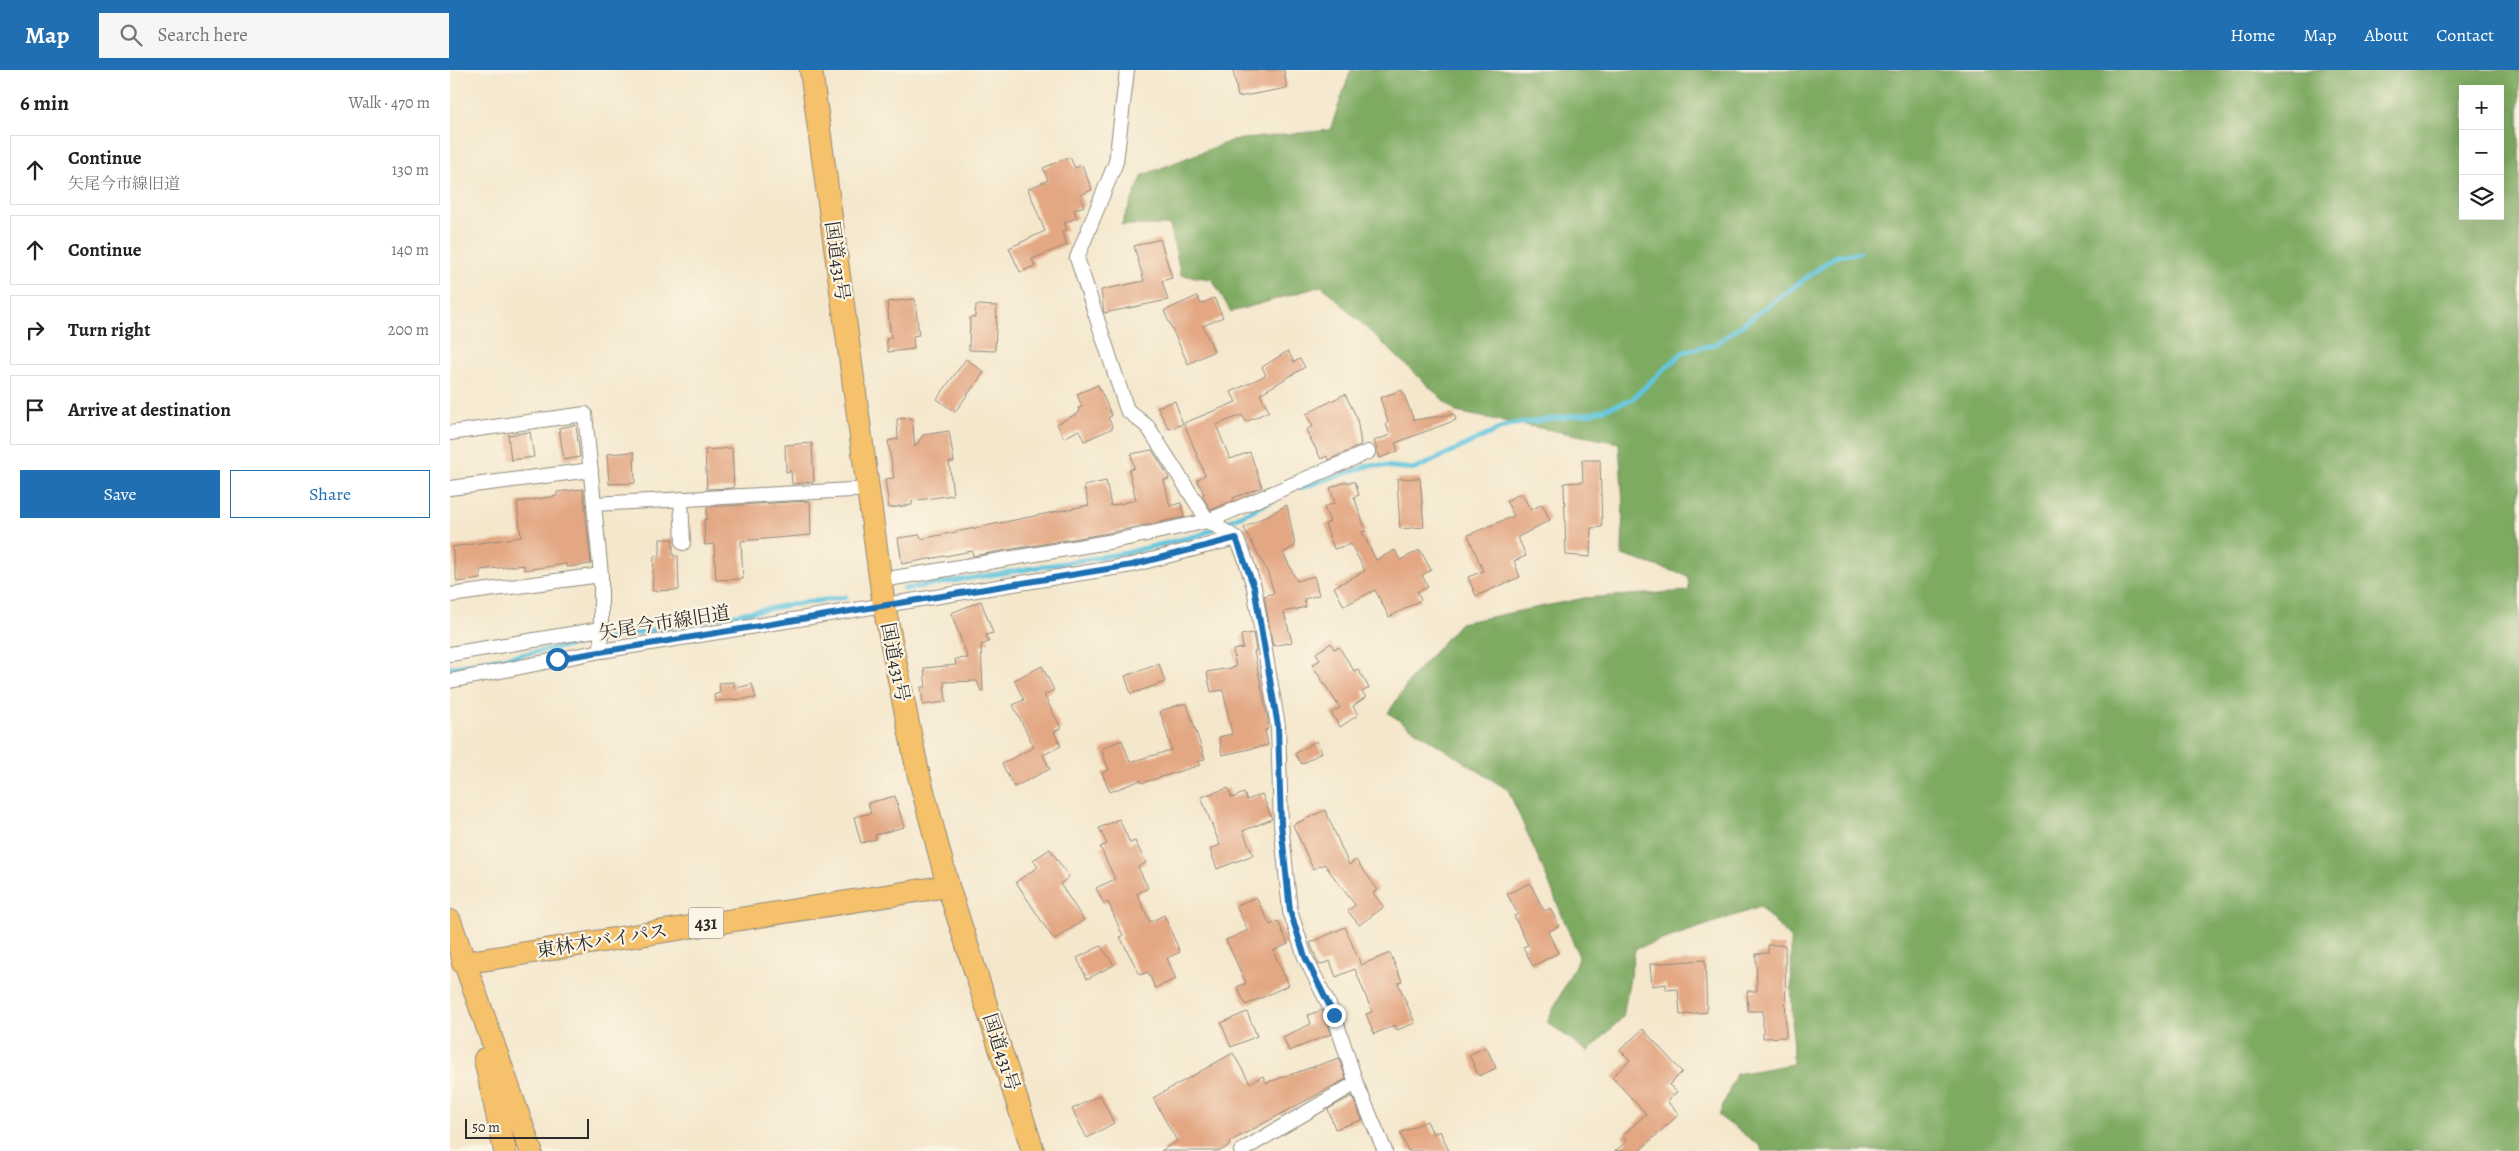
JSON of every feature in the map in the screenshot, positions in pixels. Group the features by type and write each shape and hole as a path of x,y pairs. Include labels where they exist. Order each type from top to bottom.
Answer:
{"highway":[{"name":"国道431号","path":"811,70 870,489 884,606 917,768 948,886 1033,1151"},
{"name":"東林木バイパス","path":"463,962 948,886"},
{"path":"450,921 531,1151"},
{"path":"463,962 505,1151"}],"street":[{"path":"1127,70 1116,162 1077,258 1127,410 1148,427 1208,521 1236,538 1254,587 1278,726 1281,824 1290,911 1305,957 1334,1015 1356,1083 1385,1151"},
{"path":"450,433 586,414 601,575 601,651"},
{"path":"882,580 1114,541 1208,521 1368,452"},
{"path":"450,488 591,470"},
{"path":"594,504 870,489"},
{"path":"681,499 683,543"},
{"name":"矢尾今市線旧道","path":"450,681 601,651 1132,565 1236,538"},
{"path":"450,595 601,575"},
{"path":"450,654 601,629"},
{"path":"1241,1151 1356,1083"}],"green space":[{"path":"1351,70 2519,70 2519,1151 1762,1151 1760,1146 1719,1116 1736,1074 1793,1064 1791,939 1760,907 1635,949 1623,1017 1588,1052 1547,1022 1579,957 1542,866 1508,790 1388,713 1412,677 1460,623 1585,598 1689,591 1688,576 1622,555 1623,503 1619,443 1456,412 1322,286 1231,312 1212,279 1181,275 1170,225 1121,225 1143,175 1233,140 1330,130"}],"building":[{"path":"1233,70 1284,70 1287,88 1238,97"},
{"path":"1070,157 1075,168 1082,165 1092,190 1080,195 1084,206 1074,210 1077,218 1064,223 1067,230 1062,232 1067,245 1032,259 1035,266 1020,272 1009,248 1045,231 1028,189 1048,180 1043,168"},
{"path":"1160,239 1172,278 1162,281 1168,300 1104,313 1101,290 1144,281 1134,246"},
{"path":"1197,296 1201,304 1214,298 1223,317 1203,326 1214,351 1188,364 1164,311"},
{"path":"915,299 919,335 913,336 914,349 888,352 886,339 891,338 887,302"},
{"path":"976,305 997,306 995,351 969,350 970,317 975,317"},
{"path":"1288,351 1294,362 1300,359 1305,367 1260,394 1269,411 1246,422 1242,415 1216,425 1230,459 1250,452 1262,487 1233,498 1234,500 1211,510 1202,495 1204,494 1197,480 1205,475 1184,423 1236,402 1231,392 1266,375 1262,367"},
{"path":"966,359 984,372 955,412 937,399"},
{"path":"1098,385 1112,416 1108,417 1113,428 1084,441 1079,430 1064,438 1057,424 1080,412 1078,408 1082,407 1077,394"},
{"path":"1402,390 1414,420 1454,414 1456,420 1395,443 1398,451 1380,458 1374,441 1390,435 1380,398"},
{"path":"1345,394 1357,418 1361,445 1328,460 1327,456 1321,459 1306,430 1313,426 1306,414"},
{"path":"1175,401 1183,424 1169,429 1157,407"},
{"path":"912,418 915,447 923,435 949,431 954,462 949,462 953,495 912,501 912,505 889,508 885,479 894,478 888,441 898,439 897,419"},
{"path":"576,425 580,457 564,460 559,428"},
{"path":"530,432 534,457 511,460 508,435"},
{"path":"812,443 814,482 792,484 791,471 786,472 785,445"},
{"path":"732,448 734,488 707,489 705,450"},
{"path":"1152,450 1169,479 1164,480 1170,506 1181,503 1184,517 1108,533 973,556 972,551 902,564 898,538 920,535 921,539 1089,505 1084,486 1106,481 1111,506 1136,500 1129,470 1134,468 1131,454"},
{"path":"634,452 635,483 609,484 607,454"},
{"path":"1582,460 1600,460 1602,527 1591,528 1590,557 1566,555 1564,483 1583,482"},
{"path":"1420,478 1424,527 1400,529 1397,479"},
{"path":"1345,482 1355,482 1359,495 1354,497 1366,531 1362,532 1376,560 1395,550 1400,560 1420,550 1431,570 1422,575 1428,587 1417,592 1421,600 1389,617 1375,590 1344,606 1334,587 1365,571 1351,544 1334,549 1325,524 1330,522 1324,507 1335,503 1330,488"},
{"path":"583,489 591,564 567,567 566,564 524,570 524,565 480,570 481,579 457,582 452,547 521,537 517,502 557,496 557,492"},
{"path":"1521,493 1531,510 1542,504 1550,520 1518,537 1526,556 1514,561 1520,577 1476,596 1468,577 1483,571 1468,535 1514,516 1506,501"},
{"path":"810,501 811,535 741,541 743,579 716,580 714,544 705,545 704,520 707,519 707,507"},
{"path":"1287,505 1295,546 1283,553 1297,581 1314,576 1319,595 1304,599 1306,607 1284,612 1292,642 1273,646 1264,596 1274,593 1268,573 1244,528"},
{"path":"660,539 673,539 673,556 678,556 679,590 652,591 654,556 660,556"},
{"path":"981,601 993,633 986,635 989,642 981,645 983,691 981,691 977,681 944,682 946,702 923,705 921,687 926,687 924,668 956,665 955,659 968,658 951,613"},
{"path":"1253,633 1256,651 1254,651 1268,720 1268,729 1265,730 1268,745 1222,755 1219,737 1232,734 1223,690 1211,692 1207,672 1236,667 1233,650 1243,648 1241,635"},
{"path":"1331,643 1334,649 1339,647 1354,671 1358,669 1369,688 1362,692 1366,697 1353,706 1358,715 1340,727 1331,713 1340,708 1312,665 1320,660 1316,653"},
{"path":"1159,664 1165,682 1131,694 1125,676"},
{"path":"1042,666 1054,690 1044,695 1061,728 1054,732 1061,746 1043,755 1050,769 1014,787 1002,764 1034,747 1013,705 1024,700 1014,680"},
{"path":"734,682 734,689 752,684 756,698 715,701 714,695 720,693 719,683"},
{"path":"1187,704 1205,759 1199,760 1200,765 1142,783 1141,780 1110,792 1102,773 1109,770 1101,749 1122,740 1130,762 1172,750 1160,711"},
{"path":"1316,741 1322,752 1302,764 1295,754"},
{"path":"1228,788 1232,798 1244,793 1247,800 1262,794 1272,819 1243,831 1253,855 1217,869 1210,849 1220,845 1201,797"},
{"path":"895,796 904,827 875,835 876,839 861,843 854,817 871,813 868,803"},
{"path":"1325,810 1349,865 1356,860 1378,890 1373,893 1384,907 1359,925 1348,911 1355,905 1324,864 1313,869 1293,825"},
{"path":"1119,819 1130,843 1135,841 1146,863 1138,867 1148,888 1137,894 1150,922 1164,915 1180,952 1167,958 1176,979 1155,988 1148,972 1140,975 1120,937 1123,936 1108,902 1104,904 1096,888 1115,879 1100,847 1107,844 1099,828"},
{"path":"1050,849 1069,877 1060,884 1084,920 1054,940 1016,882 1038,867 1033,860"},
{"path":"1530,883 1544,911 1550,908 1559,926 1548,932 1558,953 1533,966 1523,947 1528,945 1514,916 1518,914 1507,894"},
{"path":"1256,897 1270,925 1278,921 1288,944 1273,951 1289,985 1246,1005 1237,987 1246,983 1226,940 1248,930 1236,906"},
{"path":"1345,927 1361,965 1390,953 1402,981 1398,983 1415,1023 1397,1030 1395,1025 1374,1034 1366,1014 1372,1012 1355,969 1336,977 1330,961 1319,965 1310,943"},
{"path":"1768,945 1785,945 1786,1037 1763,1038 1763,1011 1748,1011 1747,991 1757,991 1756,954 1768,953"},
{"path":"1101,946 1114,965 1087,979 1077,958"},
{"path":"1705,960 1707,1012 1680,1015 1678,989 1666,990 1666,984 1652,986 1650,964"},
{"path":"1322,1010 1331,1034 1289,1051 1283,1037 1311,1024 1308,1015"},
{"path":"1247,1012 1257,1036 1231,1047 1221,1023"},
{"path":"1643,1029 1682,1072 1669,1085 1677,1092 1667,1101 1679,1114 1639,1151 1615,1151 1627,1141 1622,1136 1646,1114 1612,1077 1630,1060 1620,1050"},
{"path":"1486,1047 1496,1068 1479,1076 1469,1055"},
{"path":"1233,1053 1250,1083 1263,1076 1266,1083 1339,1058 1346,1079 1229,1142 1230,1145 1220,1151 1161,1151 1177,1141 1153,1098"},
{"path":"1100,1095 1114,1123 1087,1138 1072,1109"},
{"path":"1352,1096 1362,1120 1335,1129 1328,1109"},
{"path":"1427,1121 1433,1134 1440,1131 1449,1151 1408,1151 1400,1133"}],"waterway":[{"path":"1300,488 1371,465 1415,469 1508,425 1593,413 1631,400 1683,352 1716,344 1836,256 1859,253"},
{"path":"904,589 1126,553 1200,535 1272,501"},
{"path":"450,668 788,605 846,597"}],"route":[{"path":"557,659 1132,565 1236,538 1254,587 1278,726 1281,824 1290,911 1305,957 1334,1015"}]}
